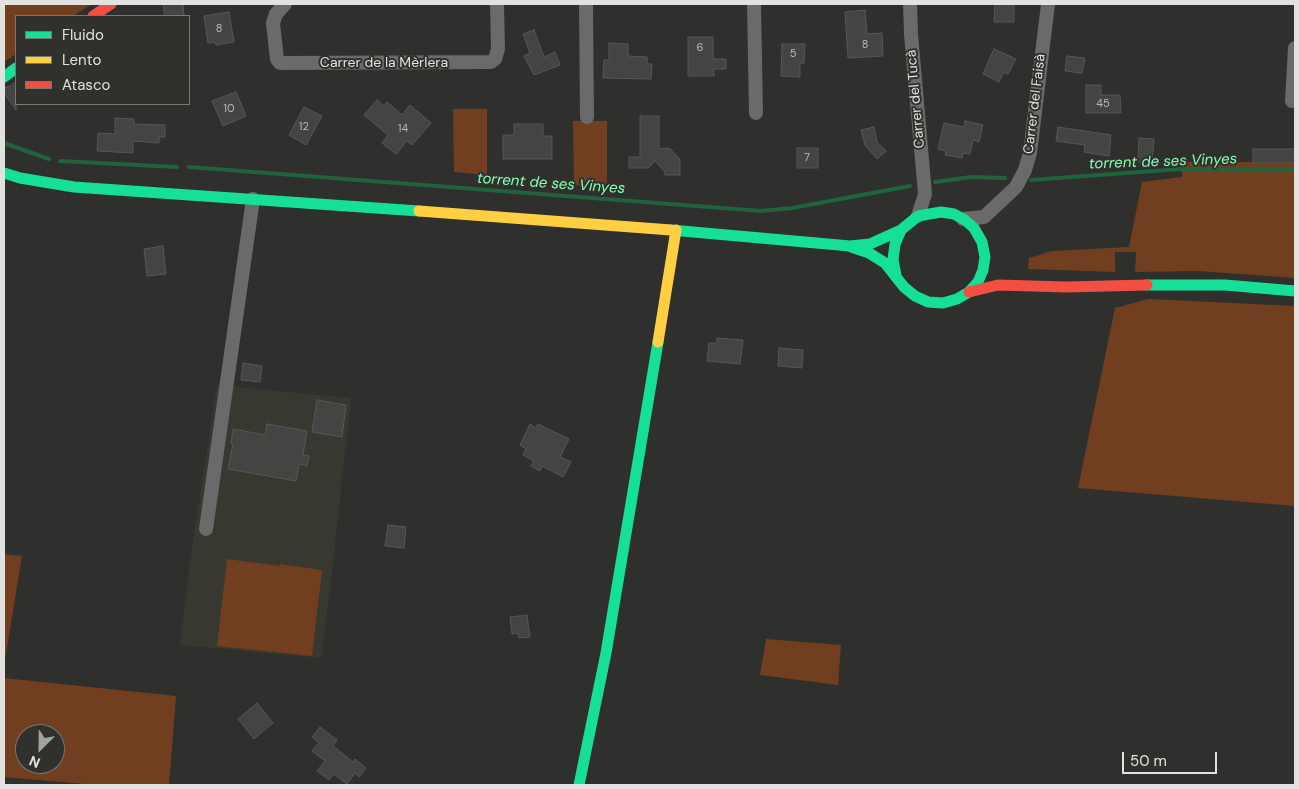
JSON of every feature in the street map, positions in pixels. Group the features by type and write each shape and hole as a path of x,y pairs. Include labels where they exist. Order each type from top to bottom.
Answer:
{"main road":[{"path":"94,15 111,4"},
{"path":"4,77 15,69"},
{"path":"4,172 20,178 74,186 676,230 850,246 870,244 901,230 918,216 928,212 943,212 954,214 963,219 974,228 982,242 985,257 983,270 978,282 969,292"},
{"path":"579,785 606,653 676,230"},
{"path":"896,275 893,260 894,244 901,230"},
{"path":"850,246 878,258 896,275 904,287 915,296 928,302 943,303 957,299 969,292 998,285 1066,287 1215,284 1295,291"},
{"path":"985,257 1002,277 1016,285"}],"street":[{"name":"Carrer de la Mèrlera","path":"285,4 276,14 273,23 277,59 280,63 491,62 495,60 498,49 497,4"},
{"path":"586,4 587,117"},
{"path":"754,4 756,113"},
{"name":"Carrer del Tucà","path":"910,4 925,194 918,216"},
{"name":"Carrer del Faisà","path":"984,217 1016,187 1025,170 1030,152 1048,4"},
{"path":"1292,101 1295,48"},
{"path":"925,194 943,212"},
{"path":"206,529 253,199"},
{"path":"963,219 984,217 982,242"}],"shaded area":[{"path":"4,4 92,4 75,15 15,15 15,55 4,62"},
{"path":"453,109 487,109 487,175 454,172"},
{"path":"573,121 607,121 607,188 574,185"},
{"path":"1182,162 1295,162 1295,278 1199,271 1135,272 1136,252 1115,252 1115,272 1028,269 1029,258 1052,251 1129,247 1142,182 1182,177"},
{"path":"1148,299 1295,306 1295,506 1078,488 1115,308"},
{"path":"217,385 351,398 321,658 180,645 189,568"},
{"path":"4,554 22,556 4,666"},
{"path":"227,559 322,570 312,656 217,646"},
{"path":"766,639 841,645 838,685 760,675"},
{"path":"4,678 176,696 169,785 96,785 4,777"}],"building":[{"path":"163,4 183,4 184,15 165,15"},
{"path":"995,4 1014,4 1014,22 994,22"},
{"path":"865,10 867,34 882,33 883,56 848,58 845,12"},
{"path":"229,12 234,42 216,45 215,42 208,43 204,16"},
{"path":"534,30 544,57 555,52 560,65 534,75 524,56 530,53 523,34"},
{"path":"688,37 713,37 713,59 726,59 726,69 714,69 714,76 688,76"},
{"path":"609,43 628,44 628,56 647,57 647,64 652,64 651,79 603,78 604,60 609,60"},
{"path":"782,44 805,44 804,63 800,63 800,77 781,76"},
{"path":"994,49 1016,59 1008,74 1004,72 999,82 983,74"},
{"path":"1067,56 1085,58 1082,73 1065,71"},
{"path":"15,83 16,110 4,93 4,88"},
{"path":"1086,85 1101,85 1101,95 1120,95 1121,113 1086,113"},
{"path":"236,92 246,116 223,126 212,101"},
{"path":"377,100 384,106 387,102 402,115 410,105 431,123 412,145 407,141 396,154 382,143 388,135 364,115"},
{"path":"304,107 322,116 306,145 289,135"},
{"path":"640,116 659,116 659,149 669,148 680,159 680,175 665,175 665,172 655,161 648,168 629,168 629,157 640,157"},
{"path":"115,118 134,119 134,124 165,125 165,137 159,137 159,143 133,141 133,153 97,151 98,133 115,134"},
{"path":"965,121 983,125 979,142 973,140 970,154 963,153 962,158 945,155 946,151 938,149 944,123 964,127"},
{"path":"514,124 543,124 543,136 552,136 552,159 503,159 503,135 514,135"},
{"path":"874,127 877,142 886,151 877,159 865,145 861,130"},
{"path":"1058,127 1111,135 1109,156 1084,152 1085,145 1056,141"},
{"path":"1139,138 1154,139 1152,163 1138,162"},
{"path":"797,148 818,148 818,168 797,168"},
{"path":"1253,149 1295,149 1295,163 1253,163"},
{"path":"163,246 166,274 147,276 144,249"},
{"path":"717,338 743,340 740,364 707,361 709,343 717,343"},
{"path":"779,348 803,350 802,368 778,366"},
{"path":"243,363 262,366 260,382 241,380"},
{"path":"317,400 346,405 342,437 312,432"},
{"path":"267,424 307,431 303,455 309,456 307,466 299,464 296,481 228,469 233,444 231,444 233,429 265,435"},
{"path":"530,424 536,428 538,424 569,439 560,457 571,462 563,477 542,466 540,471 531,466 534,461 523,455 526,449 520,445"},
{"path":"388,525 406,527 404,548 385,546"},
{"path":"527,615 530,637 519,638 518,633 512,634 510,617"},
{"path":"257,703 273,723 254,739 238,719"},
{"path":"320,727 337,740 333,746 353,762 355,759 366,768 359,777 355,773 347,784 334,774 329,780 317,771 325,761 312,751 319,743 312,737"}],"waterway":[{"name":"torrent de ses Vinyes","path":"4,143 49,159"},
{"name":"torrent de ses Vinyes","path":"60,161 177,167"},
{"name":"torrent de ses Vinyes","path":"189,167 761,211 792,208 910,186"},
{"name":"torrent de ses Vinyes","path":"1031,180 1181,169 1295,170"},
{"name":"torrent de ses Vinyes","path":"935,182 971,177 1005,178"}],"traffic: fast":[{"path":"4,77 15,69"},
{"path":"4,173 20,178 74,187 419,211"},
{"path":"851,247 869,253 885,263 904,287 915,296 928,302 943,303 957,299 969,292 978,282 983,270 985,257 982,242 974,228 954,214 941,212 918,216 901,230 895,244 893,260 896,275"},
{"path":"671,230 850,246 870,244 901,230"},
{"path":"1147,285 1225,285 1295,291"},
{"path":"579,785 606,653 658,342"}],"traffic: slow":[{"path":"419,211 671,230"},
{"path":"658,342 676,230"}],"traffic: jam":[{"path":"94,15 111,4"},
{"path":"969,292 998,285 1066,287 1147,285"}]}
